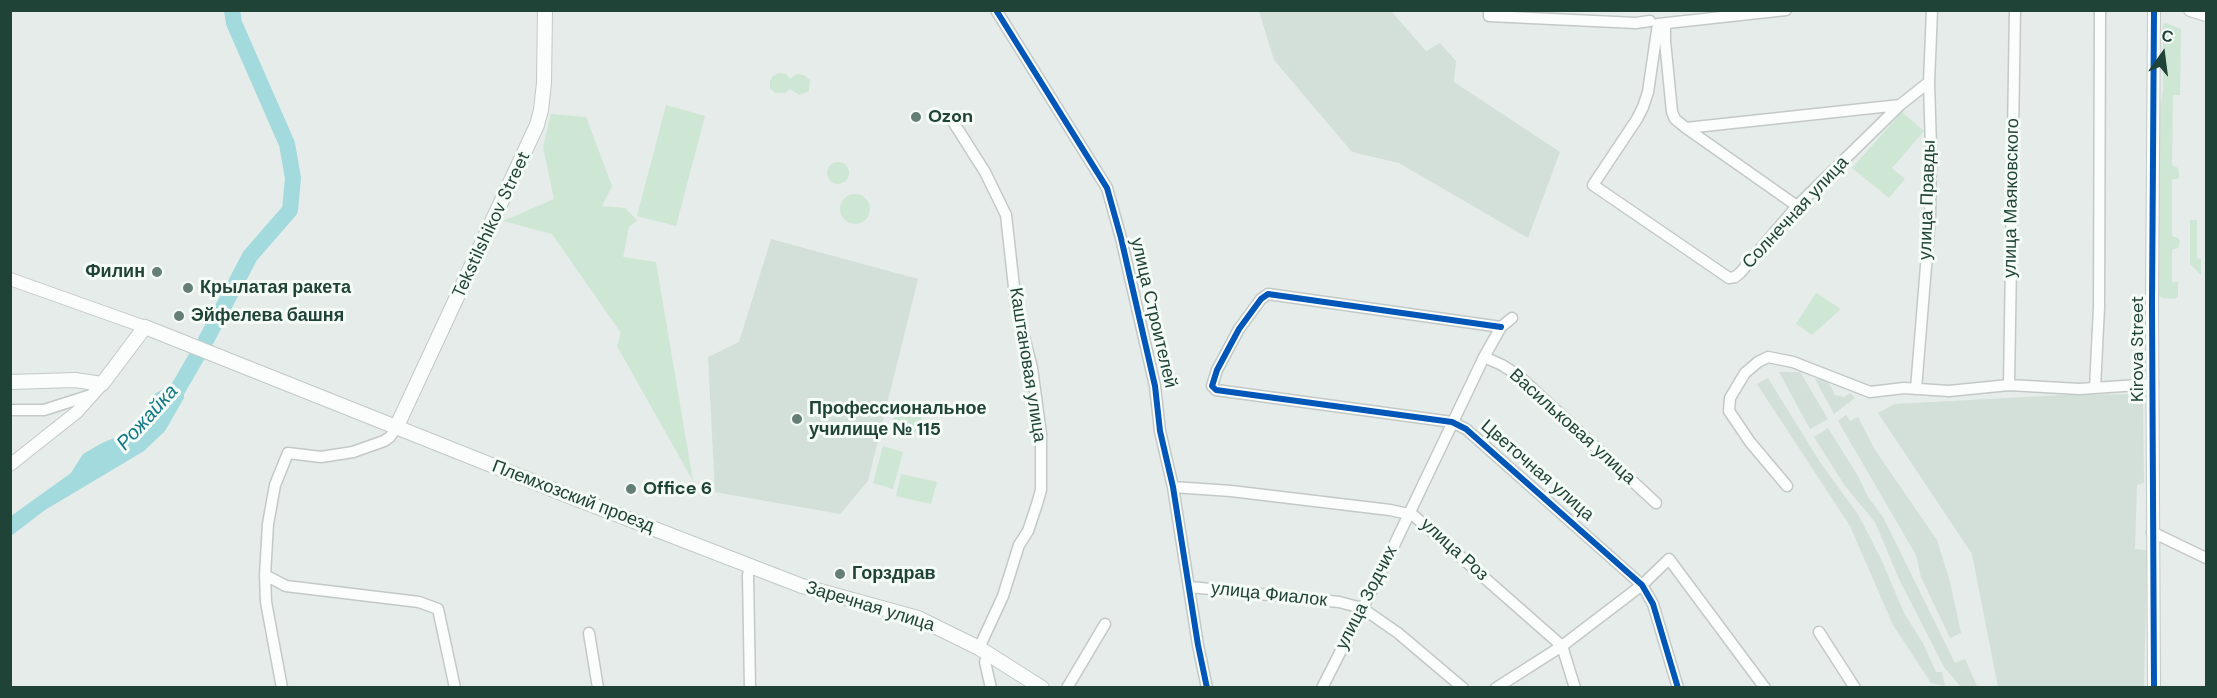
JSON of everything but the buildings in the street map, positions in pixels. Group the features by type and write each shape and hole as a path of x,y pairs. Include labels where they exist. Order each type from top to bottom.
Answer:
{"main road":[{"name":"Tekstilshikov Street","path":"396,428 537,125 544,83 545,10"},
{"name":"Племхозский проезд","path":"145,327 750,566"},
{"path":"10,382 83,381 98,389 145,327"},
{"name":"Заречная улица","path":"750,566 816,591 910,615 935,625 983,651"},
{"path":"983,651 1042,687"}],"street":[{"name":"улица Строителей","path":"996,10 1107,188 1157,394 1160,431 1173,487 1180,542 1207,687"},
{"path":"1489,13 1636,23 1786,10"},
{"name":"улица Правды","path":"1916,388 1930,217 1929,82 1932,10"},
{"name":"улица Маяковского","path":"2009,385 2015,10"},
{"path":"2095,388 2099,307 2100,10"},
{"name":"Kirova Street","path":"2154,10 2152,532 2154,687"},
{"path":"2190,10 2206,15"},
{"path":"1655,20 1665,41 1672,112 1675,119 1797,206"},
{"name":"Солнечная улица","path":"1655,20 1649,88 1643,107 1593,185 1729,278 1740,273 1797,206 1900,105 1929,82"},
{"path":"1686,128 1900,105"},
{"name":"Каштановая улица","path":"952,120 985,172 1006,215 1016,305 1032,368 1041,434 1041,490 1028,531 1019,545 983,651"},
{"path":"10,279 145,327"},
{"name":"Цветочная улица","path":"1501,327 1268,294 1261,299 1228,347 1212,386 1216,390 1452,423 1476,436 1642,585 1653,604 1678,687"},
{"name":"улица Зодчих","path":"1322,687 1484,357 1501,327 1512,318"},
{"name":"Васильковая улица","path":"1484,357 1519,376 1656,503"},
{"path":"1787,486 1750,442 1729,411 1729,403 1745,372 1763,359 1776,357 1800,364 1870,392 1904,388 1949,391 2009,385 2054,389 2153,384"},
{"path":"10,411 44,410 98,389"},
{"path":"10,465 77,412 98,389"},
{"path":"282,687 266,602 265,575 268,524 275,485 288,453 321,457 344,454 384,441 396,428"},
{"name":"улица Роз","path":"1173,487 1230,491 1409,513 1421,520 1562,646"},
{"path":"2152,532 2206,558"},
{"path":"1496,687 1562,646 1642,585 1669,559 1765,687"},
{"path":"750,566 748,575 750,687"},
{"path":"265,575 286,586 419,602 438,609 455,687"},
{"name":"улица Фиалок","path":"1190,588 1339,602 1362,608 1398,633 1463,687"},
{"path":"1067,687 1105,624"},
{"path":"1820,632 1855,687"},
{"path":"589,633 598,687"},
{"path":"1562,646 1575,687"},
{"path":"983,651 991,687"}],"shaded area":[{"path":"1259,11 1391,11 1426,51 1440,43 1456,61 1454,82 1560,152 1528,238 1399,163 1352,152 1274,60"},
{"name":"Профессиональное училище № 115","path":"771,239 918,279 868,481 840,514 715,492 708,357 739,342"},
{"path":"1779,372 1800,372 1828,419 1810,429"},
{"path":"1768,378 1820,462 1859,516 1882,561 1904,613 1923,643 1936,672 1942,672 1945,686 1931,683 1893,625 1850,526 1757,384"},
{"path":"1815,379 1827,380 1835,395 1844,397 1850,393 1855,398 1834,414"},
{"path":"2143,394 2144,483 2137,485 2135,549 2147,550 2144,687 1998,687 1972,554 1878,413 1895,404 2063,395"},
{"path":"1846,415 1850,421 1858,417 1875,450 1937,540 1950,582 1961,633 1950,638 1921,577 1916,555 1838,421"},
{"path":"1828,428 1858,476 1868,497 1883,517 1955,663 1965,659 1977,686 1961,687 1944,667 1899,579 1875,522 1845,486 1814,437"}],"green space":[{"path":"2165,23 2181,29 2180,95 2173,95 2172,165 2178,168 2179,178 2172,180 2172,236 2180,241 2178,248 2172,250 2172,282 2178,282 2178,297 2174,299 2162,298 2158,294 2159,112 2163,91 2163,25"},
{"path":"779,73 786,74 790,79 797,74 804,75 810,80 809,91 799,95 790,89 785,93 775,93 770,88 770,81"},
{"path":"666,105 705,116 676,226 637,216"},
{"path":"1902,112 1924,131 1892,168 1905,179 1889,198 1852,168"},
{"path":"551,114 586,117 612,186 602,206 625,208 637,220 629,227 623,257 656,262 693,481 617,346 621,333 552,234 503,221 554,199 543,147"},
{"path":"838,162 846,165 849,173 846,181 838,184 830,181 827,173 830,165"},
{"path":"855,194 866,198 870,209 866,220 855,224 844,220 840,209 844,198"},
{"path":"2190,220 2197,220 2197,258 2201,259 2201,275 2190,264"},
{"path":"1816,293 1841,309 1812,335 1796,324"},
{"path":"895,412 920,412 924,427 922,434 891,427"},
{"path":"883,446 903,452 893,489 873,483"},
{"path":"901,474 937,482 931,504 896,496"}],"water":[{"path":"171,384 184,389 184,398 165,431 144,451 45,510 11,536 11,516 71,473 83,454 135,429 152,411 150,401 153,395"}],"waterway":[{"name":"Рожайка","path":"166,404 175,394 204,344 250,256 290,210 293,178 287,144 234,23 232,10"}],"cycle path":[{"path":"996,10 1107,188 1121,238 1155,386 1160,431 1173,487 1207,688"},
{"path":"2154,10 2152,305 2154,688"},
{"path":"1501,327 1268,294 1261,299 1239,329 1217,370 1212,386 1216,390 1452,422 1466,429 1642,585 1653,604 1678,688"}],"place":[{"name":"Ozon","path":"916,117"},
{"name":"Филин","path":"157,272"},
{"name":"Крылатая ракета","path":"188,288"},
{"name":"Эйфелева башня","path":"179,316"},
{"name":"Профессиональное училище № 115","path":"797,419"},
{"name":"Office 6","path":"631,489"},
{"name":"Горздрав","path":"840,574"}]}
